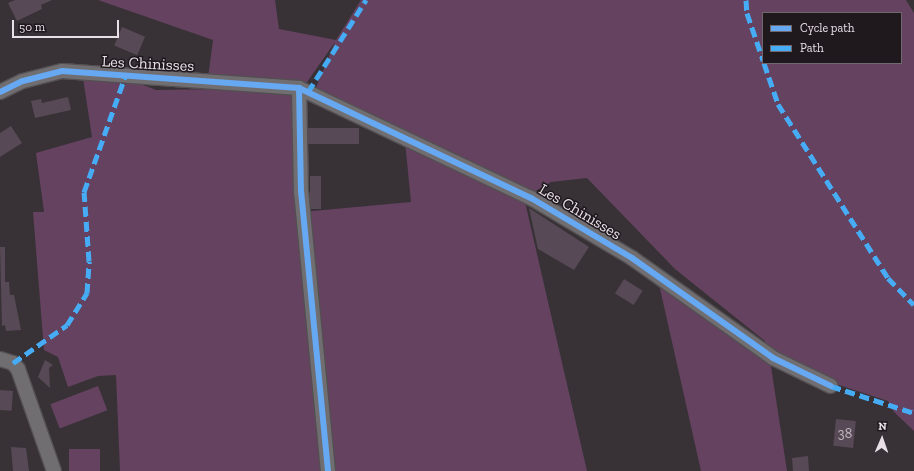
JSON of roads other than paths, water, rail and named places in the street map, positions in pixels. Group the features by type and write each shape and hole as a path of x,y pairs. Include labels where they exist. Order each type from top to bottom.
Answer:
{"street":[{"name":"Les Chinisses","path":"0,92 23,81 62,71 299,88 532,198 632,258 773,358 831,386"},
{"path":"299,88 301,199 328,471"},
{"path":"0,359 18,369 54,471"}]}
